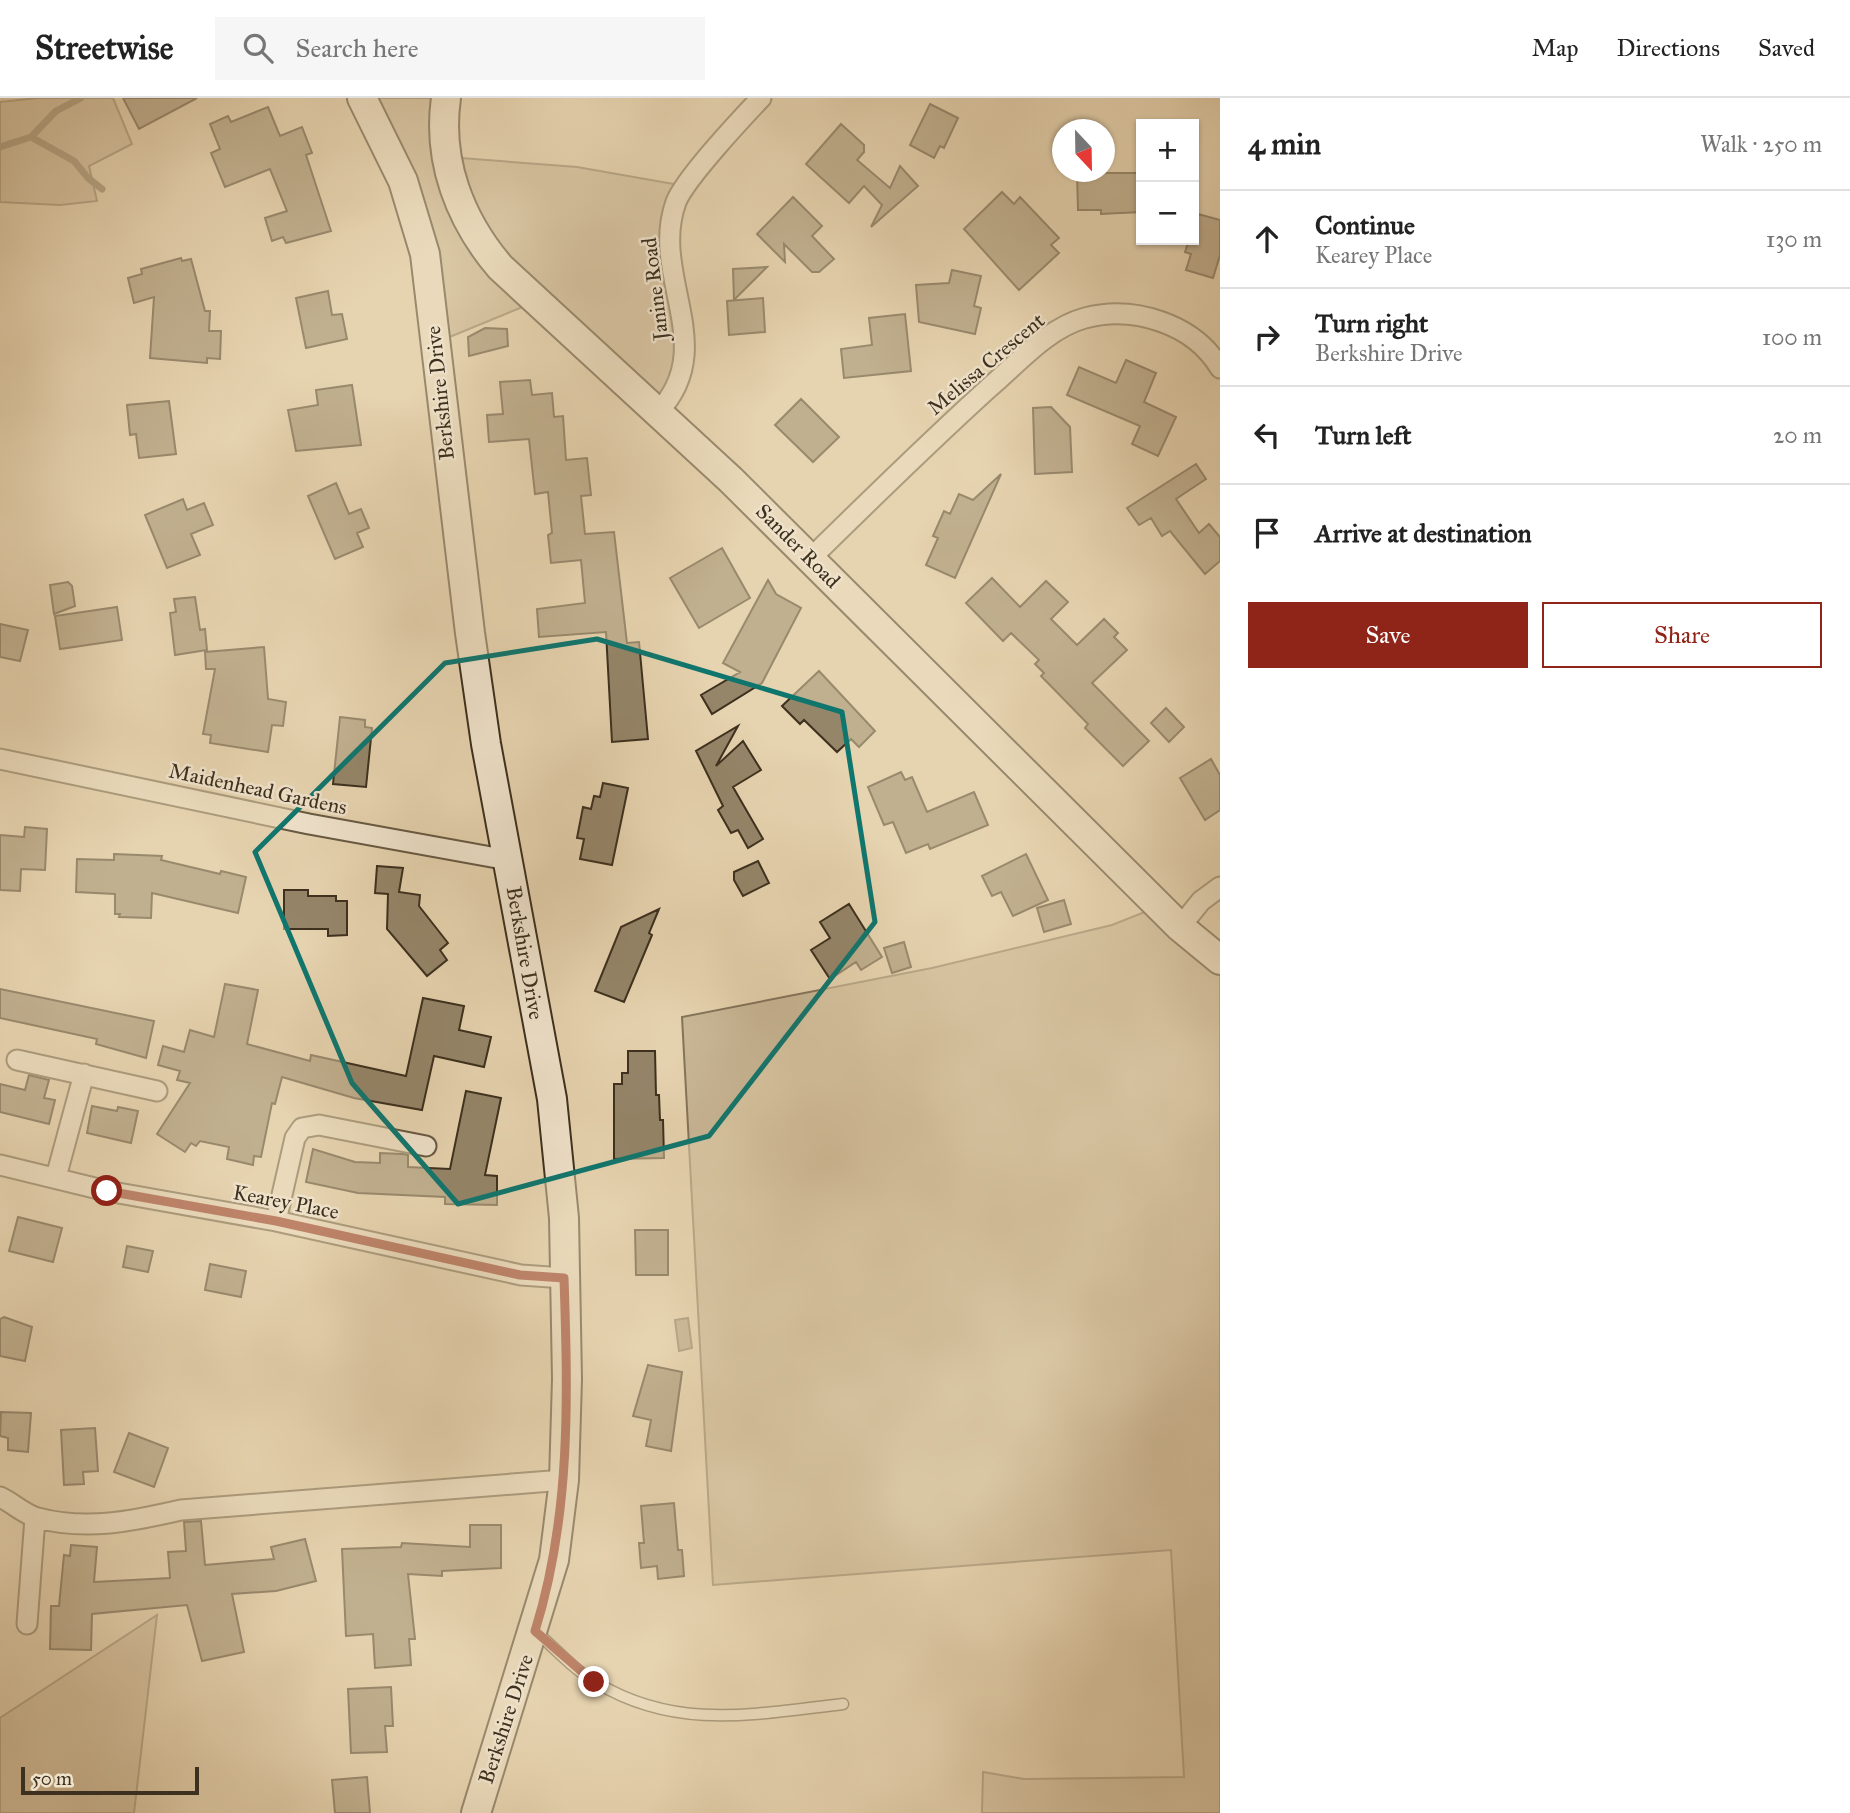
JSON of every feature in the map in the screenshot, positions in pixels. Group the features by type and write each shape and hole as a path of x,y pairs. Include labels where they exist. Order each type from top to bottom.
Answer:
{"street":[{"name":"Berkshire Drive","path":"362,98 403,181 425,254 456,536 486,744 552,1099 564,1218 567,1379 564,1480 554,1560 535,1631 476,1813"},
{"name":"Sander Road","path":"446,98 443,127 456,197 476,237 500,267 811,558 1180,927 1220,960"},
{"name":"Janine Road","path":"657,413 679,384 686,358 671,237 676,202 687,185 761,98"},
{"name":"Melissa Crescent","path":"811,558 923,447 1034,349 1083,318 1144,316 1164,322 1188,334 1220,368"},
{"name":"Maidenhead Gardens","path":"0,759 309,824 508,860"},
{"path":"1180,927 1201,901 1220,887"},
{"path":"17,1060 157,1091"},
{"path":"56,1177 84,1074"},
{"path":"276,1221 295,1138 302,1128 319,1125 426,1146"},
{"name":"Kearey Place","path":"0,1165 107,1191 276,1221 520,1275 564,1278"},
{"path":"0,1497 35,1518 121,1524 181,1510 564,1480"},
{"path":"27,1624 35,1518"}],"lane":[{"path":"535,1631 594,1682 640,1706 676,1714 741,1715 843,1704"}],"highlighted area":[{"path":"597,639 842,712 875,922 709,1136 458,1204 352,1083 255,852 445,663"}],"shaded area":[{"path":"38,98 113,98 132,144 89,166 97,201 60,205 0,202 0,102"},
{"path":"361,98 446,98 448,157 577,167 685,186 675,203 685,357 657,413 537,301 435,343 429,303"},
{"path":"1160,906 1220,959 1220,1813 982,1813 983,1772 1024,1779 1184,1777 1171,1550 713,1585 682,1017 932,968 1112,925"},
{"path":"688,1318 692,1348 679,1351 675,1320"},
{"path":"157,1615 134,1813 0,1813 0,1718"}],"building":[{"path":"123,98 197,98 139,129"},
{"path":"930,104 958,118 944,148 940,146 934,158 910,145"},
{"path":"268,107 280,136 302,127 312,153 306,155 331,231 286,243 283,237 272,241 265,218 287,211 270,169 225,187 211,153 220,149 210,124 228,116 231,122"},
{"path":"841,124 864,145 864,152 857,160 890,188 900,166 918,186 871,227 882,205 864,186 849,203 806,164"},
{"path":"1115,173 1136,173 1136,212 1101,214 1101,210 1078,210 1077,182 1115,182"},
{"path":"1002,192 1014,204 1020,197 1059,238 1051,245 1059,253 1019,290 964,229"},
{"path":"793,197 822,226 812,236 834,259 819,272 812,272 784,244 785,262 757,234"},
{"path":"1199,214 1220,220 1220,255 1213,278 1186,270 1191,254 1185,252 1187,245 1199,245"},
{"path":"181,258 182,261 191,259 205,311 210,311 209,331 221,331 220,359 207,358 207,363 150,358 154,297 134,303 128,278 142,274 141,269"},
{"path":"767,267 734,300 733,269"},
{"path":"952,270 981,276 974,306 981,308 975,334 919,322 916,285 949,283"},
{"path":"328,291 332,315 342,314 347,339 306,348 296,298"},
{"path":"763,298 765,332 729,335 727,301"},
{"path":"905,314 911,371 844,378 841,349 872,345 869,318"},
{"path":"485,328 507,329 508,346 469,356 468,337"},
{"path":"1126,360 1156,373 1144,402 1176,417 1158,456 1132,444 1140,426 1067,395 1079,367 1116,383"},
{"path":"530,380 532,395 552,393 554,417 563,416 566,460 587,458 591,495 581,496 585,534 614,532 627,643 639,642 648,739 612,742 606,632 539,637 537,609 585,603 581,560 551,563 548,535 552,533 548,492 535,494 529,439 489,442 487,415 503,414 500,382"},
{"path":"352,385 361,445 296,451 288,410 318,405 316,390"},
{"path":"801,399 839,437 813,462 775,425"},
{"path":"169,401 176,454 139,458 136,434 130,435 127,405"},
{"path":"1051,407 1070,427 1072,472 1035,474 1033,408"},
{"path":"1196,464 1206,479 1176,499 1199,533 1209,524 1220,537 1220,561 1205,574 1170,531 1162,536 1151,518 1139,525 1127,508"},
{"path":"1001,474 955,578 926,565 938,538 933,536 944,511 950,514 959,494 973,500"},
{"path":"336,483 349,514 361,509 369,528 357,533 363,547 335,559 308,496"},
{"path":"183,499 187,510 204,503 213,525 191,534 200,555 167,568 145,515"},
{"path":"722,548 750,598 699,628 670,578"},
{"path":"992,578 1020,607 1046,581 1068,602 1051,619 1077,645 1104,619 1118,633 1114,637 1127,650 1092,683 1149,741 1123,766 1085,728 1088,724 1041,676 1044,673 1035,664 1039,660 1011,633 1003,641 966,603"},
{"path":"768,580 776,594 801,608 762,683 712,714 701,695 740,672 723,663"},
{"path":"68,582 72,586 75,606 54,614 50,585"},
{"path":"195,597 200,630 205,629 207,650 175,655 170,613 176,612 174,599"},
{"path":"117,607 122,640 60,649 55,616"},
{"path":"0,624 28,630 20,661 0,657"},
{"path":"264,647 268,699 286,702 283,726 272,725 268,752 210,743 211,735 203,734 215,669 206,669 205,652"},
{"path":"819,671 875,731 859,747 851,739 837,752 804,720 800,724 782,706"},
{"path":"1166,708 1184,727 1169,742 1151,723"},
{"path":"340,717 365,720 365,727 372,728 366,787 333,784"},
{"path":"738,726 716,766 743,741 761,770 733,787 763,839 748,848 738,830 731,833 718,810 723,806 696,751"},
{"path":"1211,759 1220,775 1220,810 1205,820 1180,778"},
{"path":"901,772 905,780 912,777 927,812 974,792 988,825 930,849 928,844 906,853 893,822 884,825 868,787"},
{"path":"603,783 628,788 612,865 580,859 584,839 577,838 583,807 591,809 594,796 600,797"},
{"path":"25,827 47,829 45,870 21,869 20,891 0,890 0,835 24,837"},
{"path":"114,854 162,856 161,860 220,874 221,871 246,877 238,913 152,893 151,918 119,917 120,914 115,914 115,894 76,892 77,859 114,860"},
{"path":"1026,854 1048,900 1013,916 1001,892 992,896 982,876"},
{"path":"758,861 769,883 743,896 734,880 734,872"},
{"path":"377,866 403,868 399,892 420,895 419,906 448,943 440,950 447,960 427,976 387,929 388,894 375,893"},
{"path":"284,890 308,890 308,896 336,896 336,901 347,901 347,935 328,936 328,929 284,929"},
{"path":"1064,900 1071,924 1044,932 1037,908"},
{"path":"849,904 882,957 861,970 856,962 830,979 811,950 830,938 820,922"},
{"path":"659,909 649,933 652,935 624,1002 595,991 621,927"},
{"path":"904,942 911,967 892,973 884,948"},
{"path":"225,984 258,990 247,1044 310,1061 311,1055 406,1076 423,998 464,1006 459,1030 491,1037 484,1067 434,1056 422,1110 354,1098 282,1077 275,1104 272,1103 261,1157 254,1156 253,1165 227,1159 229,1147 200,1141 196,1146 191,1143 185,1152 157,1134 190,1083 177,1080 180,1071 158,1065 163,1046 184,1052 190,1030 214,1037"},
{"path":"0,989 154,1021 146,1058 96,1044 97,1039 0,1018"},
{"path":"628,1051 655,1051 656,1095 659,1095 660,1120 663,1120 664,1158 614,1159 614,1084 622,1084 622,1073 628,1073"},
{"path":"29,1075 49,1080 44,1098 55,1100 49,1124 0,1112 0,1084 25,1090"},
{"path":"466,1091 501,1098 485,1175 497,1176 497,1205 445,1204 445,1197 358,1193 306,1182 313,1149 355,1162 380,1163 380,1153 403,1154 408,1155 408,1167 450,1169"},
{"path":"92,1106 117,1111 118,1107 138,1111 131,1143 87,1133"},
{"path":"18,1217 62,1228 53,1262 9,1251"},
{"path":"635,1230 668,1230 668,1275 636,1275"},
{"path":"127,1246 153,1251 148,1272 123,1267"},
{"path":"210,1264 246,1271 241,1297 205,1290"},
{"path":"4,1317 32,1327 25,1361 0,1356 0,1319"},
{"path":"648,1365 682,1372 671,1451 646,1446 651,1420 633,1416"},
{"path":"1,1412 31,1413 28,1452 8,1450 8,1438 0,1436"},
{"path":"95,1428 98,1471 83,1472 84,1484 64,1485 61,1430"},
{"path":"129,1433 168,1448 154,1487 114,1472"},
{"path":"674,1503 678,1550 682,1550 684,1576 658,1579 657,1566 641,1568 639,1543 644,1543 641,1506"},
{"path":"201,1521 205,1565 274,1559 271,1547 305,1539 316,1581 276,1591 232,1594 244,1652 202,1661 187,1605 92,1614 91,1650 50,1649 51,1606 59,1606 64,1555 70,1556 71,1545 97,1547 94,1582 170,1578 168,1552 186,1551 184,1522"},
{"path":"470,1525 501,1525 501,1568 442,1571 442,1576 408,1574 415,1639 409,1639 411,1665 375,1668 373,1634 346,1636 342,1549 401,1547 402,1543 470,1547"},
{"path":"391,1687 393,1726 385,1726 387,1752 351,1753 348,1689"},
{"path":"367,1777 370,1813 335,1813 332,1780"}],"waterway":[{"path":"31,137 56,111 81,98"},
{"path":"0,147 31,137 74,161 88,178 102,189"}],"route":[{"path":"107,1191 276,1221 520,1275 564,1278 567,1379 564,1480 554,1560 535,1631 594,1682"}]}
